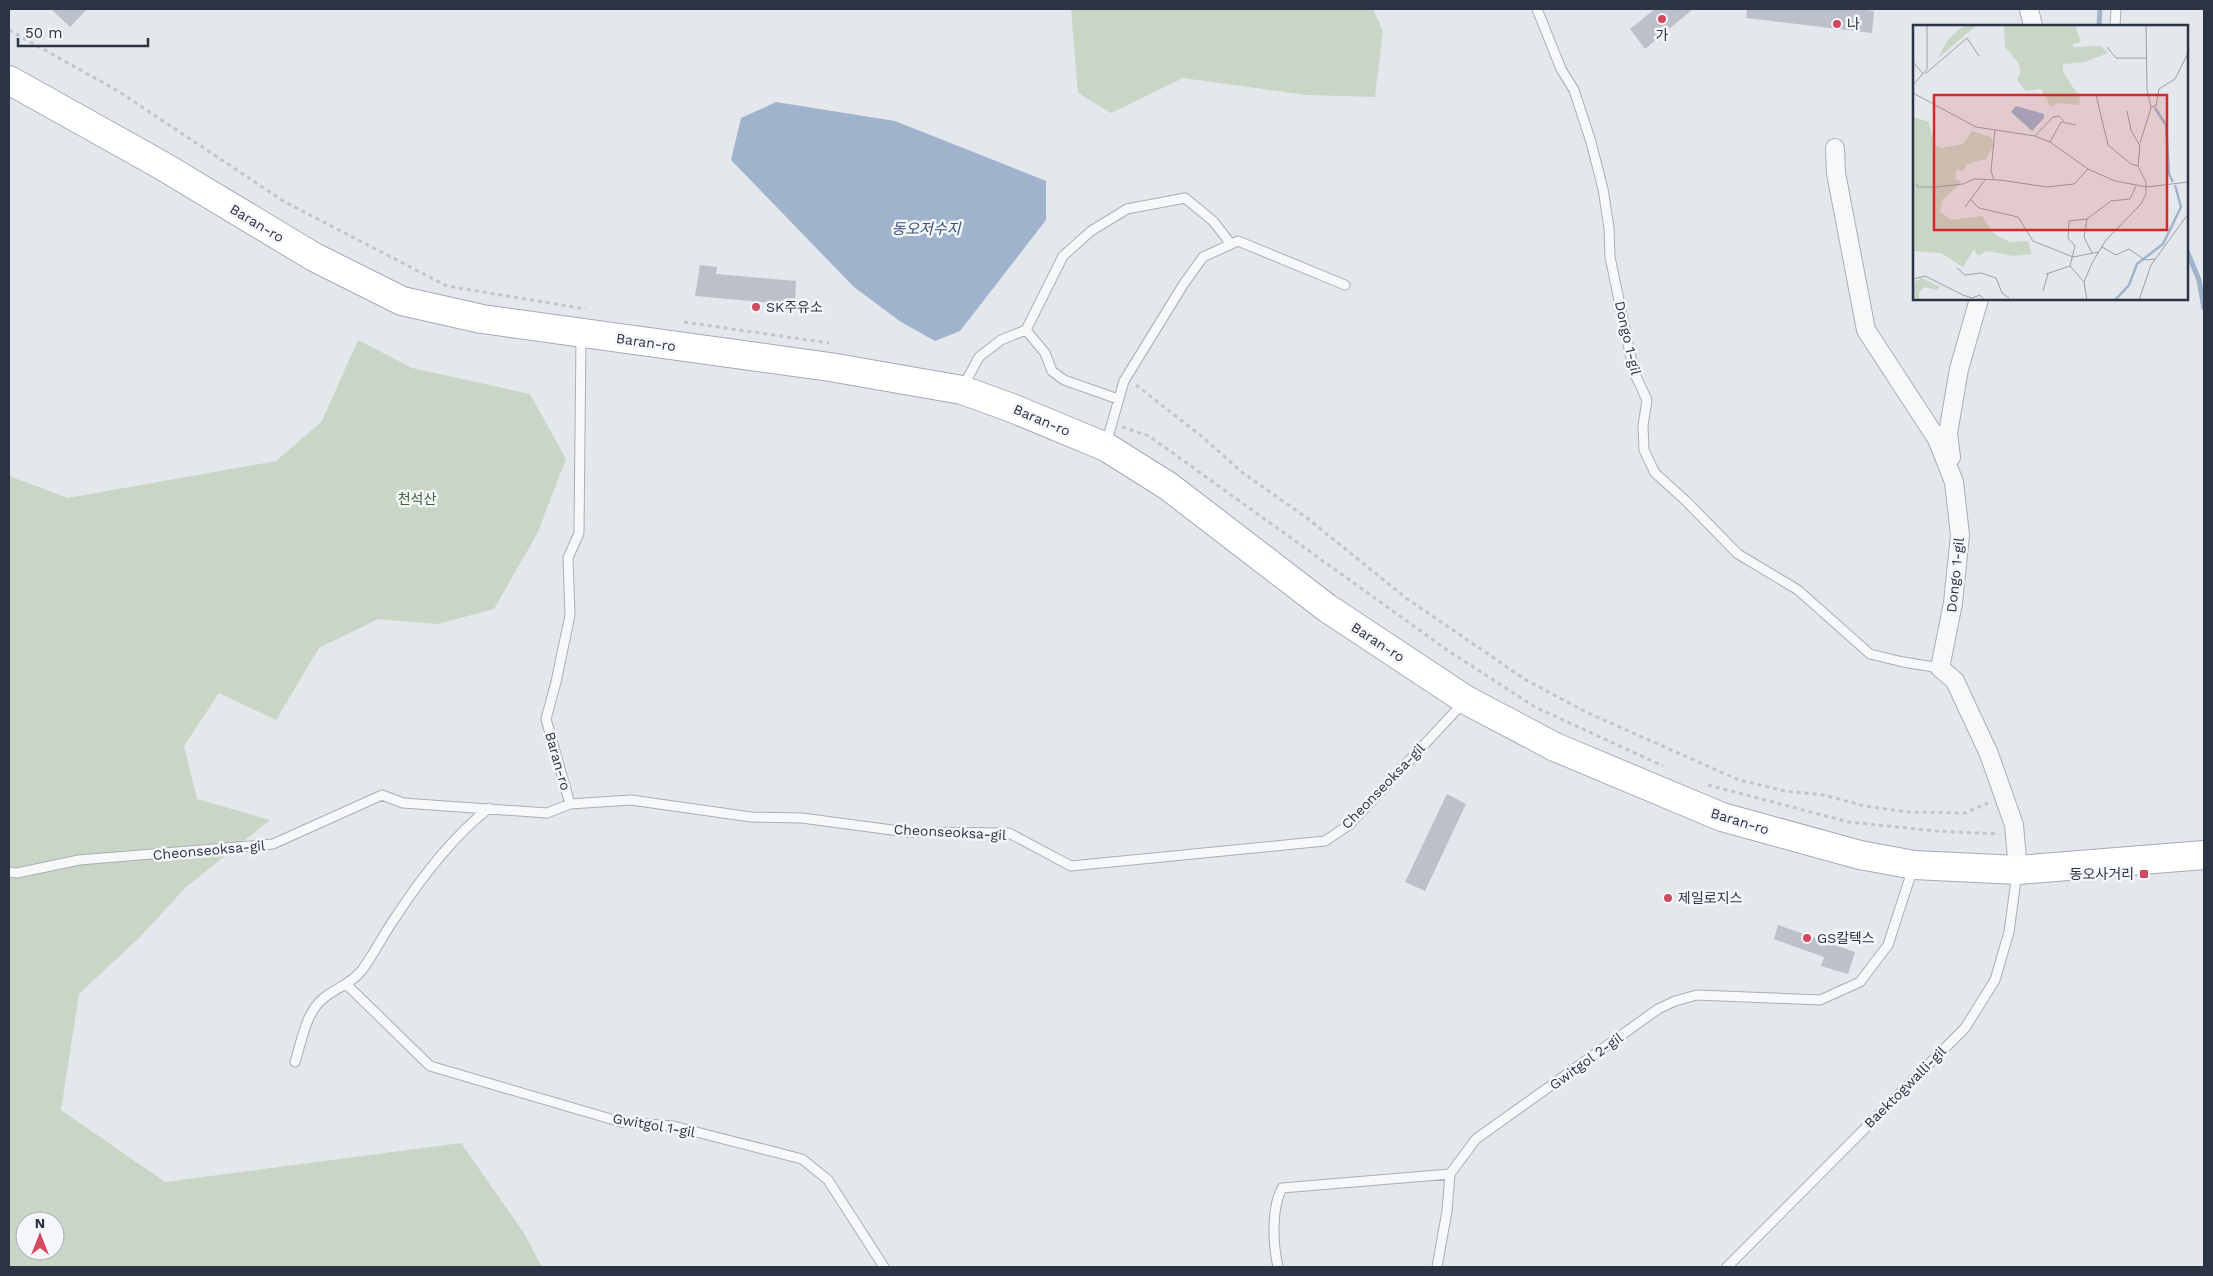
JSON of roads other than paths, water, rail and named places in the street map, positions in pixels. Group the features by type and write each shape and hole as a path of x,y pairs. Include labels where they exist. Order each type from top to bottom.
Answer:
{"main road":[{"name":"Baran-ro","path":"9,80 161,165 314,257 402,300 482,319 586,321 962,390 1012,408 1109,435 1168,486 1327,608 1466,700 1554,747 1722,817 1860,855 1914,865 2018,870 2204,855"}],"street":[{"path":"2029,9 2033,25"},
{"name":"Dongo 1-gil","path":"1835,148 1836,173 1866,330 1937,438 1954,482 1960,534 1953,603 1940,668"},
{"path":"1954,482 1948,433 1959,369 1978,300"},
{"path":"1940,668 1955,681 1989,754 2014,825 2018,870"}],"lane":[{"name":"Dongo 1-gil","path":"1537,9 1561,68 1574,90 1591,142 1603,189 1609,228 1610,257 1634,372 1646,400 1643,426 1644,450 1655,473 1685,500 1738,554 1798,590 1870,654 1940,668"},
{"path":"2115,25 2116,9"},
{"path":"962,390 979,357 1001,340 1026,330 1063,256 1091,230 1127,209 1185,198 1213,221 1230,244"},
{"path":"1109,435 1124,381 1203,257 1238,241 1345,286"},
{"name":"Baran-ro","path":"570,804 546,719 570,615 568,558 579,533 586,321"},
{"path":"1026,330 1044,353 1052,371 1064,380 1118,399"},
{"name":"Cheonseoksa-gil","path":"9,872 17,873 79,860 274,844 382,795 403,803 547,812 570,804 631,800 751,817 802,818 907,832 1009,833 1071,866 1325,841 1349,825 1466,700"},
{"path":"295,1062 309,1017 324,997 347,985 362,970 395,917 439,858 467,826 489,808"},
{"name":"Gwitgol 2-gil","path":"1450,1174 1476,1140 1666,1005 1697,995 1820,1000 1860,982 1888,945 1914,865"},
{"name":"Baektogwalli-gil","path":"1727,1267 1965,1028 1995,980 2009,932 2018,870"},
{"name":"Gwitgol 1-gil","path":"347,985 430,1066 621,1122 673,1126 802,1159 828,1180 884,1267"},
{"path":"1278,1267 1274,1248 1277,1198 1282,1188 1450,1174 1447,1212 1437,1267"}],"water":[{"name":"동오저수지","path":"776,102 895,121 1046,181 1046,220 960,331 935,341 901,322 854,287 731,160 741,118"}],"waterway":[{"path":"2099,25 2100,9"},
{"path":"2188,253 2199,280 2204,308"}],"place":[{"name":"가","path":"1662,19"},
{"name":"나","path":"1837,24"},
{"name":"SK주유소","path":"756,307"},
{"name":"동오사거리","path":"2144,874"},
{"name":"제일로지스","path":"1668,898"},
{"name":"GS칼텍스","path":"1807,938"}],"park label":[{"name":"천석산","path":"417,499"}]}
